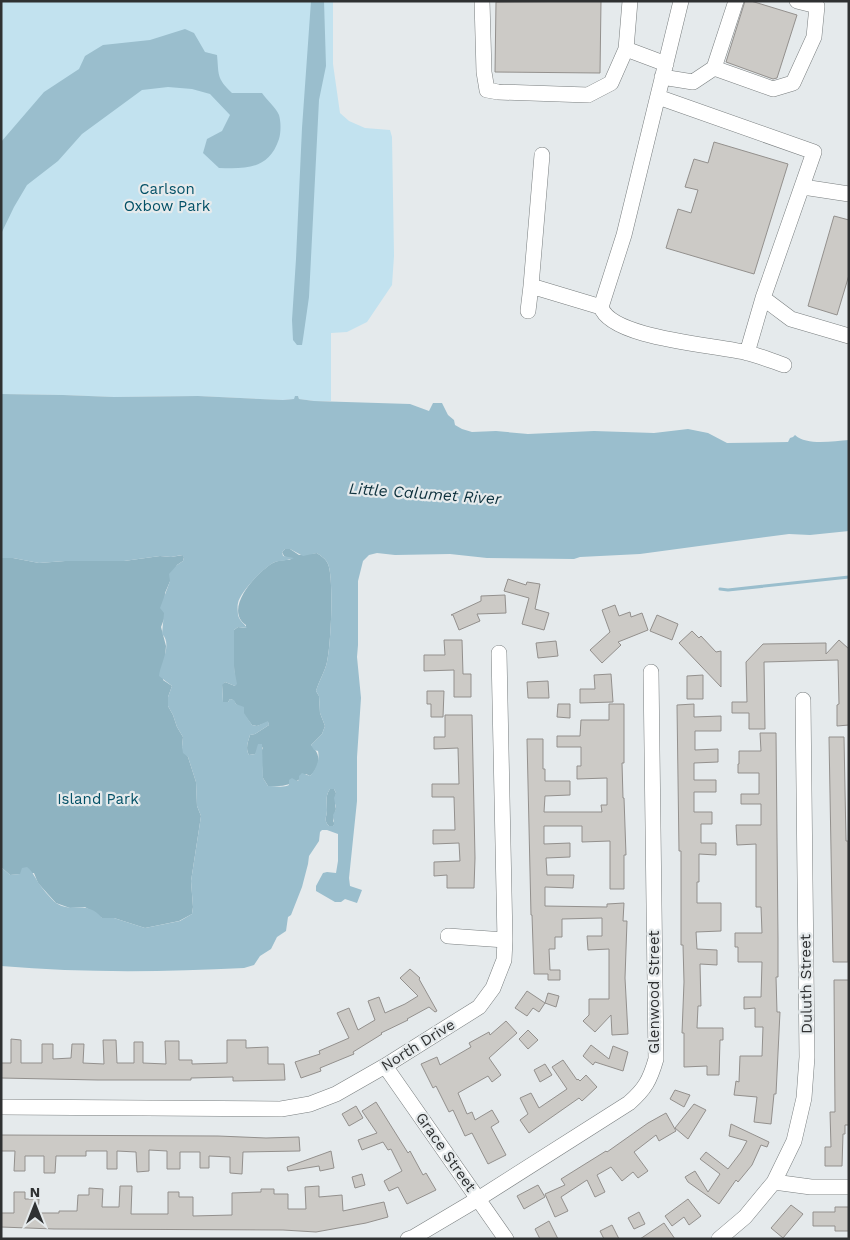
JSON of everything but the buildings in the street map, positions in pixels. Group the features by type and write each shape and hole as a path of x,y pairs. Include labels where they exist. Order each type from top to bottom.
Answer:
{"street":[{"path":"482,1 484,72 487,90 588,95 611,83 626,49 630,1"},
{"path":"681,1 624,235 601,307 604,314 614,321 640,332 679,342 747,352 784,365"},
{"path":"626,49 664,71 692,82 714,68 736,1"},
{"path":"714,68 773,89 793,83 814,37 817,6 797,1"},
{"path":"658,97 814,152 763,298 747,352"},
{"path":"528,311 542,154"},
{"path":"803,187 849,194"},
{"path":"531,286 601,307"},
{"path":"763,298 791,319 849,336"},
{"name":"North Drive","path":"1,1107 281,1109 310,1104 336,1094 385,1066 479,1007 493,988 504,960 499,653"},
{"name":"Glenwood Street","path":"408,1239 478,1200 629,1103 642,1092 651,1077 656,1059 651,672"},
{"name":"Duluth Street","path":"719,1239 745,1218 774,1182 794,1140 804,1098 807,1057 803,700"},
{"path":"448,936 505,940"},
{"name":"Grace Street","path":"385,1066 506,1239"},
{"path":"774,1182 811,1187 849,1187"}],"green space":[{"name":"Carlson Oxbow Park","path":"1,1 333,1 333,64 340,113 349,121 365,128 390,130 392,137 394,256 392,285 367,322 347,332 331,333 331,401 299,399 298,396 294,399 283,400 198,396 114,397 1,394"},
{"path":"285,549 290,549 299,555 317,553 326,561 330,572 331,628 328,654 316,691 319,696 320,713 325,726 322,734 311,745 317,753 318,765 310,776 306,774 297,781 288,784 268,786 263,778 261,753 263,747 255,754 249,755 247,747 250,735 269,725 268,722 257,726 252,725 233,700 230,699 228,702 223,702 222,684 225,682 235,686 234,630 238,627 246,628 238,610 244,592 250,583 271,564 283,560 291,560 284,556 282,552"},
{"name":"Island Park","path":"183,555 183,561 177,565 165,593 164,619 161,627 166,646 163,680 172,686 168,697 168,706 183,737 182,747 188,757 196,782 197,806 201,816 191,881 193,907 192,914 179,921 145,928 114,918 102,918 85,907 70,908 56,903 38,883 34,873 10,875 1,867 1,558 13,558 39,563 124,561"},
{"path":"330,789 334,789 336,793 336,809 333,821 335,824 333,826 329,826 326,820 327,797"}],"water":[{"path":"311,1 324,1 326,66 319,100 309,297 302,345 297,345 293,340 292,320"},
{"path":"185,29 194,33 205,52 217,55 218,71 221,79 232,93 262,93 278,112 280,136 275,149 269,156 263,162 248,167 219,168 203,153 207,139 222,131 230,115 210,94 192,89 168,87 142,90 82,134 58,161 27,185 1,234 1,142 44,92 79,69 85,56 103,45 150,40"},
{"name":"Little Calumet River","path":"1,394 114,397 198,396 283,400 294,399 295,396 298,396 299,399 314,401 410,404 429,411 433,403 442,403 448,415 454,420 455,425 472,432 496,431 528,434 594,431 654,433 688,429 708,433 727,443 788,442 795,435 806,441 813,442 849,440 849,531 810,535 789,534 640,554 580,557 574,559 487,558 450,554 395,555 377,553 369,555 363,561 358,581 357,657 361,698 357,757 357,801 349,878 350,886 362,890 357,903 345,899 341,902 335,902 316,891 316,886 323,873 336,873 338,861 338,834 322,830 319,841 309,856 302,887 291,915 288,917 286,931 277,937 271,949 260,956 254,965 244,968 122,971 1,966 1,867 10,875 20,874 22,868 27,867 49,896 62,906 90,909 102,918 114,918 145,928 180,921 192,914 191,881 201,816 197,806 196,782 188,757 183,753 183,737 168,706 168,697 172,686 159,676 166,649 165,638 162,634 164,613 160,608 170,581 169,574 183,561 184,557 182,555 124,561 39,563 13,558 1,558","holes":["285,549 290,549 303,556 317,553 326,561 330,572 331,612 327,662 316,691 319,696 320,713 325,726 322,734 311,745 314,750 318,751 317,764 310,776 302,773 299,776 299,780 297,781 292,778 289,780 289,785 279,787 268,786 263,778 262,744 258,744 255,754 249,755 247,750 250,735 269,725 268,721 257,726 252,725 244,713 244,707 230,699 228,702 223,702 222,685 225,682 235,686 237,684 234,668 234,630 238,627 247,628 238,615 240,598 253,580 270,565 294,558 283,556 282,552","330,789 334,789 336,793 334,798 336,809 333,815 333,826 329,826 326,820 327,797"]}],"waterway":[{"path":"720,589 728,590 849,577"}]}
